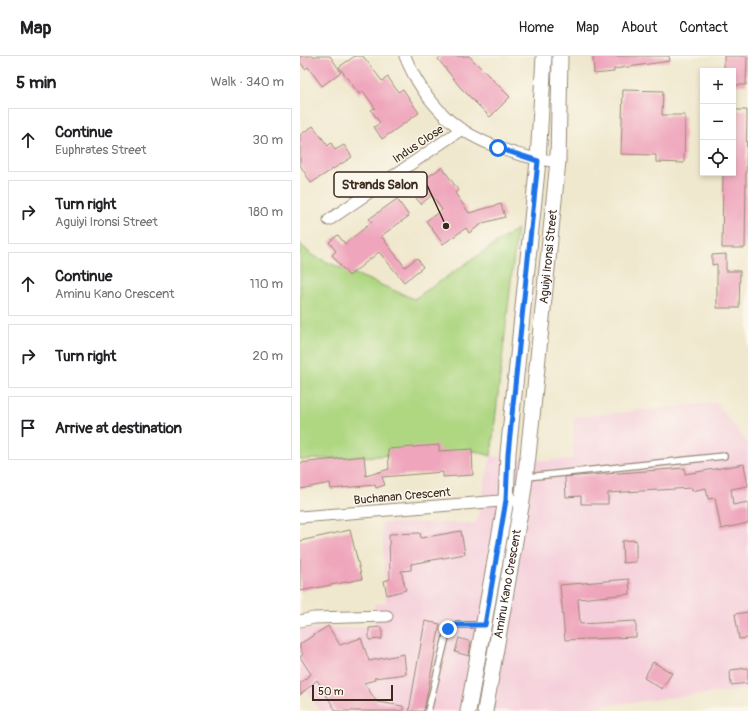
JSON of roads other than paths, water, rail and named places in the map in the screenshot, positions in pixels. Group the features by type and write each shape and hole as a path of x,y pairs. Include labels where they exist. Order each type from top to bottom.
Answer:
{"main road":[{"name":"Aguiyi Ironsi Street","path":"508,454 538,161 544,56"},
{"name":"Aguiyi Ironsi Street","path":"528,456 558,161 560,56"},
{"name":"Aminu Kano Crescent","path":"468,711 485,625 506,500 508,454"},
{"name":"Aminu Kano Crescent","path":"485,711 522,501 528,456"}],"street":[{"path":"405,56 413,74 435,104 448,119 462,129 498,148 538,161 558,161"},
{"name":"Indus Close","path":"329,220 462,129"},
{"name":"Buchanan Crescent","path":"300,517 506,500 522,501"},
{"path":"300,621 314,618 387,616"}],"lane":[{"path":"525,478 724,456"},
{"path":"428,711 448,629 451,625 461,623 485,625"}],"place":[{"name":"Strands Salon","path":"446,226"}]}
